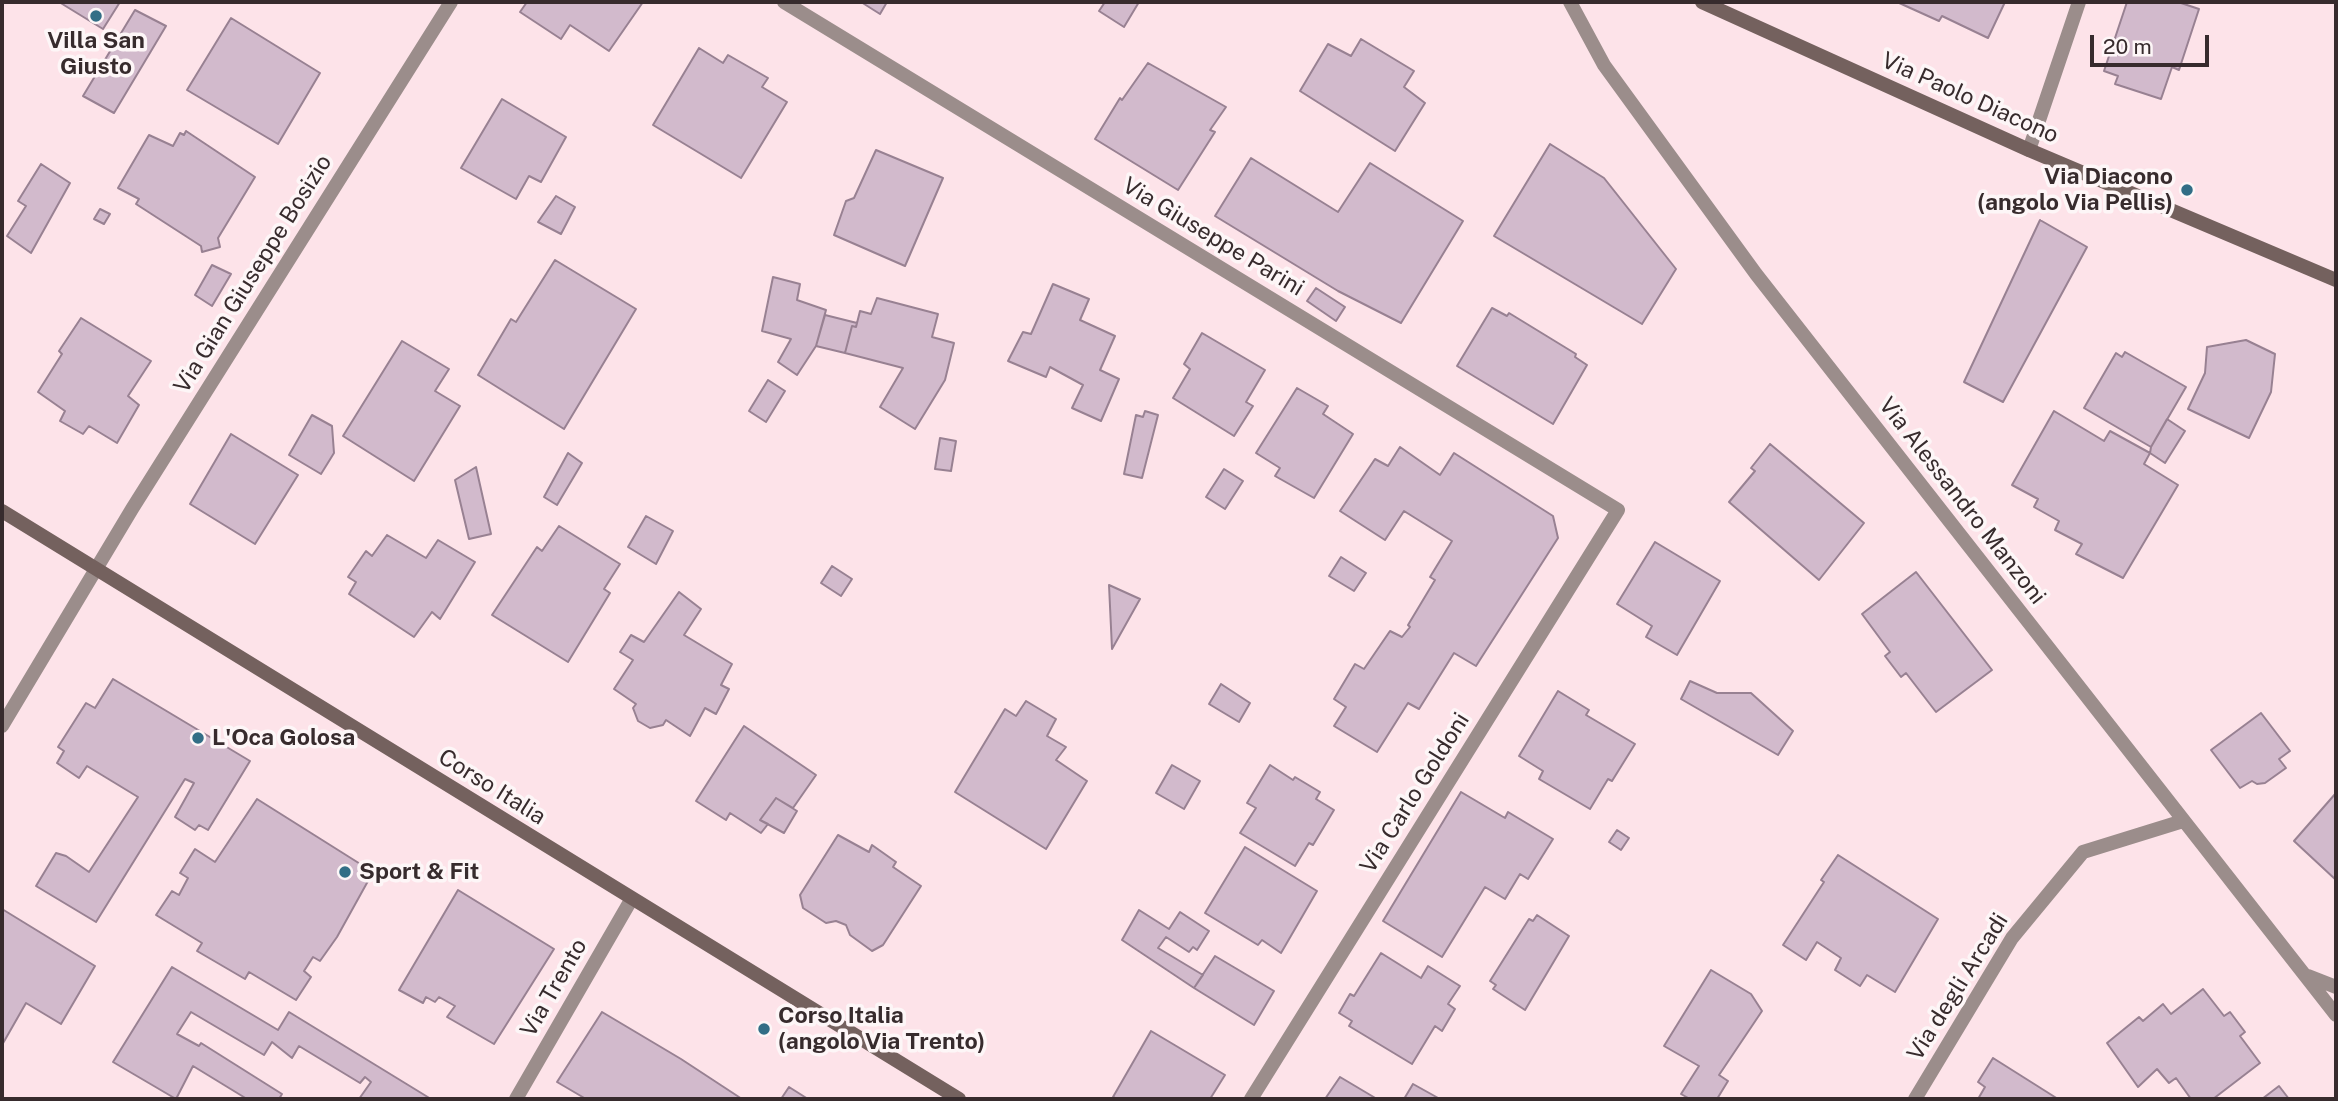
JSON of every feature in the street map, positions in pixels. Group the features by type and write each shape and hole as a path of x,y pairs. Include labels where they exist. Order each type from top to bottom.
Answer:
{"main road":[{"name":"Via Paolo Diacono","path":"1702,2 2029,150 2336,280"},
{"name":"Corso Italia","path":"2,511 631,900 959,1099"}],"street":[{"name":"Via Gian Giuseppe Bosizio","path":"2,726 139,498 451,2"},
{"name":"Via Giuseppe Parini","path":"784,2 1618,510"},
{"name":"Via Alessandro Manzoni","path":"1570,2 1604,65 1756,274 2336,1015"},
{"path":"2029,150 2078,2"},
{"name":"Via Carlo Goldoni","path":"1251,1099 1618,510"},
{"name":"Via degli Arcadi","path":"1915,1099 2012,938 2083,852 2183,821"},
{"name":"Via Trento","path":"516,1099 631,900"},
{"path":"2306,975 2336,987"}],"building":[{"name":"Villa San Giusto","path":"59,2 120,2 103,29"},
{"path":"527,2 643,2 609,51 570,25 561,39 520,12"},
{"path":"861,2 887,2 880,14"},
{"path":"1105,2 1139,2 1124,27 1099,11"},
{"path":"1897,2 2005,2 1988,38 1942,16 1939,21"},
{"path":"2127,2 2178,2 2199,9 2179,70 2172,67 2161,99 2115,84 2118,76 2104,71"},
{"path":"135,10 166,26 114,113 83,96"},
{"path":"231,18 320,73 278,144 187,90"},
{"path":"1361,39 1414,71 1404,87 1425,103 1395,151 1300,91 1328,44 1351,56"},
{"path":"699,48 723,63 728,55 768,78 762,87 787,102 741,178 653,125"},
{"path":"1148,63 1226,107 1210,130 1215,132 1178,190 1095,139 1120,98 1122,100"},
{"path":"502,99 566,137 541,182 529,176 516,199 461,168"},
{"path":"186,131 255,177 218,238 220,247 202,252 201,246 136,204 139,199 118,188 149,135 173,146 180,133 184,135"},
{"path":"1550,144 1604,178 1676,269 1642,324 1494,236"},
{"path":"876,150 943,178 905,266 834,235 846,201 854,198"},
{"path":"1251,158 1338,212 1370,163 1463,221 1401,323 1338,291 1215,216"},
{"path":"41,164 70,183 31,253 7,236 26,206 18,201"},
{"path":"556,196 575,207 561,234 538,222"},
{"path":"100,209 110,214 104,224 94,219"},
{"path":"2040,220 2087,247 2003,402 1964,382"},
{"path":"555,260 636,309 564,429 478,375 511,319 516,322"},
{"path":"212,265 231,274 212,306 195,295"},
{"path":"773,277 800,284 797,300 826,310 816,346 797,375 778,362 791,339 762,331"},
{"path":"1053,284 1089,299 1080,320 1115,336 1100,370 1119,379 1101,421 1072,408 1083,385 1050,367 1046,377 1008,361 1023,332 1031,334"},
{"path":"1316,288 1345,307 1336,321 1307,301"},
{"path":"877,298 938,314 932,337 954,343 945,380 915,429 880,407 903,368 845,353 852,326 856,327 860,311 871,314"},
{"path":"1492,308 1507,316 1509,313 1576,354 1575,357 1587,365 1553,424 1457,366"},
{"path":"825,315 857,323 856,327 852,326 845,353 816,346"},
{"path":"81,318 151,361 128,396 139,405 117,443 89,426 83,434 60,421 65,411 38,392 62,354 59,351"},
{"path":"1202,333 1265,370 1246,402 1253,406 1234,436 1173,398 1190,369 1184,364"},
{"path":"2246,340 2275,354 2271,392 2249,438 2188,409 2205,373 2207,347"},
{"path":"402,341 449,369 435,391 460,406 414,481 343,436"},
{"path":"2125,352 2186,387 2151,447 2084,408 2116,353 2122,357"},
{"path":"768,380 785,391 766,422 749,411"},
{"path":"1297,388 1328,406 1323,414 1353,434 1314,498 1275,476 1280,468 1256,453"},
{"path":"1145,411 1158,415 1142,478 1124,474 1136,415 1143,417"},
{"path":"2054,411 2104,441 2110,431 2150,453 2144,464 2178,485 2123,578 2076,554 2082,544 2055,530 2059,521 2034,507 2038,499 2012,485"},
{"path":"312,415 332,426 334,453 321,474 289,455"},
{"path":"2167,419 2185,431 2165,463 2150,453"},
{"path":"231,434 298,475 255,544 190,504"},
{"path":"940,438 956,441 951,471 935,469"},
{"path":"1770,444 1864,523 1819,580 1729,502 1755,471 1751,468"},
{"path":"1400,447 1440,475 1454,453 1553,516 1558,538 1476,666 1454,653 1419,709 1408,703 1377,752 1334,726 1346,707 1334,699 1355,664 1364,669 1390,631 1402,637 1410,627 1408,625 1435,580 1430,577 1452,541 1404,511 1385,540 1340,511 1375,459 1388,466"},
{"path":"568,453 582,463 557,505 544,497"},
{"path":"476,467 491,534 469,539 455,480"},
{"path":"1224,469 1243,481 1225,509 1206,497"},
{"path":"646,516 673,531 656,564 628,547"},
{"path":"559,526 620,564 604,589 610,593 568,662 492,615 537,547 542,551"},
{"path":"387,535 426,558 438,540 475,562 440,619 432,612 414,637 349,594 356,582 348,577 366,551 372,556"},
{"path":"1655,542 1720,581 1677,655 1646,637 1652,626 1617,604"},
{"path":"1341,557 1366,573 1354,591 1329,576"},
{"path":"832,566 852,579 841,596 821,583"},
{"path":"1916,572 1992,670 1936,712 1906,673 1901,677 1885,656 1890,652 1862,614"},
{"path":"1109,585 1140,599 1112,649"},
{"path":"679,592 701,609 684,635 732,664 721,685 729,689 716,714 705,708 690,736 666,720 663,725 650,728 638,721 633,708 636,704 614,689 633,660 620,652 631,635 644,642"},
{"path":"113,679 250,761 208,830 199,825 195,830 175,817 194,783 185,779 96,922 36,886 56,853 66,856 89,872 138,797 87,766 79,778 57,763 64,751 58,747 86,703 95,708"},
{"path":"1690,681 1717,693 1751,693 1793,731 1778,755 1681,699"},
{"path":"1221,684 1250,703 1239,722 1209,704"},
{"path":"1558,691 1589,710 1586,715 1635,744 1612,781 1608,779 1590,809 1539,779 1543,771 1519,756"},
{"path":"1026,701 1056,719 1047,736 1066,747 1056,760 1087,781 1046,849 955,792 1005,709 1016,716"},
{"path":"2261,713 2290,751 2279,759 2286,768 2265,783 2257,784 2252,781 2240,788 2211,750"},
{"path":"744,726 816,775 793,808 776,798 760,820 768,824 761,833 730,813 726,820 696,801"},
{"path":"1172,765 1200,781 1184,809 1156,793"},
{"path":"1270,765 1293,780 1295,777 1320,792 1316,799 1334,810 1313,845 1309,843 1295,866 1240,833 1256,808 1247,803"},
{"path":"1461,792 1505,818 1508,812 1553,839 1528,879 1520,874 1505,899 1485,887 1442,957 1383,921"},
{"path":"2336,793 2336,880 2294,841"},
{"path":"776,798 797,811 784,833 760,820"},
{"path":"257,799 373,872 337,937 320,961 313,957 304,971 311,977 296,1000 249,972 245,979 197,951 202,943 156,915 172,891 179,895 188,878 180,873 195,849 215,862"},
{"path":"1617,830 1629,838 1621,850 1609,842"},
{"path":"838,835 869,852 872,845 896,862 893,867 921,886 883,945 872,951 850,935 846,925 836,921 826,923 803,908 800,895"},
{"path":"1245,847 1317,891 1281,953 1262,940 1258,945 1205,913"},
{"path":"1838,855 1938,919 1895,992 1867,975 1860,986 1835,970 1841,958 1817,942 1806,960 1783,945 1824,882 1821,880"},
{"path":"458,890 554,949 494,1044 447,1017 455,1006 439,997 435,1002 426,997 423,1003 399,990"},
{"path":"2,909 95,966 61,1024 26,1003 2,1045"},
{"path":"1139,910 1169,929 1180,912 1209,931 1197,950 1193,947 1189,952 1166,937 1158,948 1203,975 1194,988 1122,940"},
{"path":"1537,915 1569,936 1525,1010 1493,989 1496,985 1490,981 1529,919 1533,921"},
{"path":"1381,953 1421,978 1428,966 1460,986 1448,1004 1455,1009 1442,1031 1435,1026 1412,1064 1349,1026 1352,1021 1339,1013 1350,994 1354,996"},
{"path":"1215,956 1274,991 1254,1025 1194,988"},
{"path":"172,967 278,1030 289,1012 431,1099 359,1099 371,1082 365,1077 360,1083 299,1046 292,1058 272,1042 264,1055 191,1012 177,1034 199,1046 201,1043 282,1094 279,1099 247,1099 193,1066 176,1099 113,1062"},
{"path":"1711,970 1751,994 1762,1011 1719,1075 1728,1081 1717,1099 1690,1099 1681,1094 1699,1066 1664,1046"},
{"path":"2203,989 2224,1016 2230,1012 2245,1032 2240,1036 2260,1063 2213,1099 2191,1099 2176,1078 2169,1083 2157,1069 2138,1087 2107,1043 2139,1017 2143,1021 2163,1004 2171,1014"},
{"path":"602,1012 742,1099 586,1099 557,1082"},
{"path":"1151,1031 1225,1075 1210,1099 1113,1097"},
{"path":"1993,1058 2058,1099 1978,1099 1985,1087 1978,1082"},
{"path":"1340,1077 1377,1099 1325,1099"},
{"path":"1413,1084 1440,1099 1404,1099"},
{"path":"2279,1086 2289,1099 2262,1099"},
{"path":"789,1087 808,1099 781,1099"}],"place":[{"name":"Villa San Giusto","path":"96,16"},
{"name":"Via Diacono (angolo Via Pellis)","path":"2187,190"},
{"name":"L'Oca Golosa","path":"198,738"},
{"name":"Sport & Fit","path":"345,872"},
{"name":"Corso Italia (angolo Via Trento)","path":"764,1029"}]}
